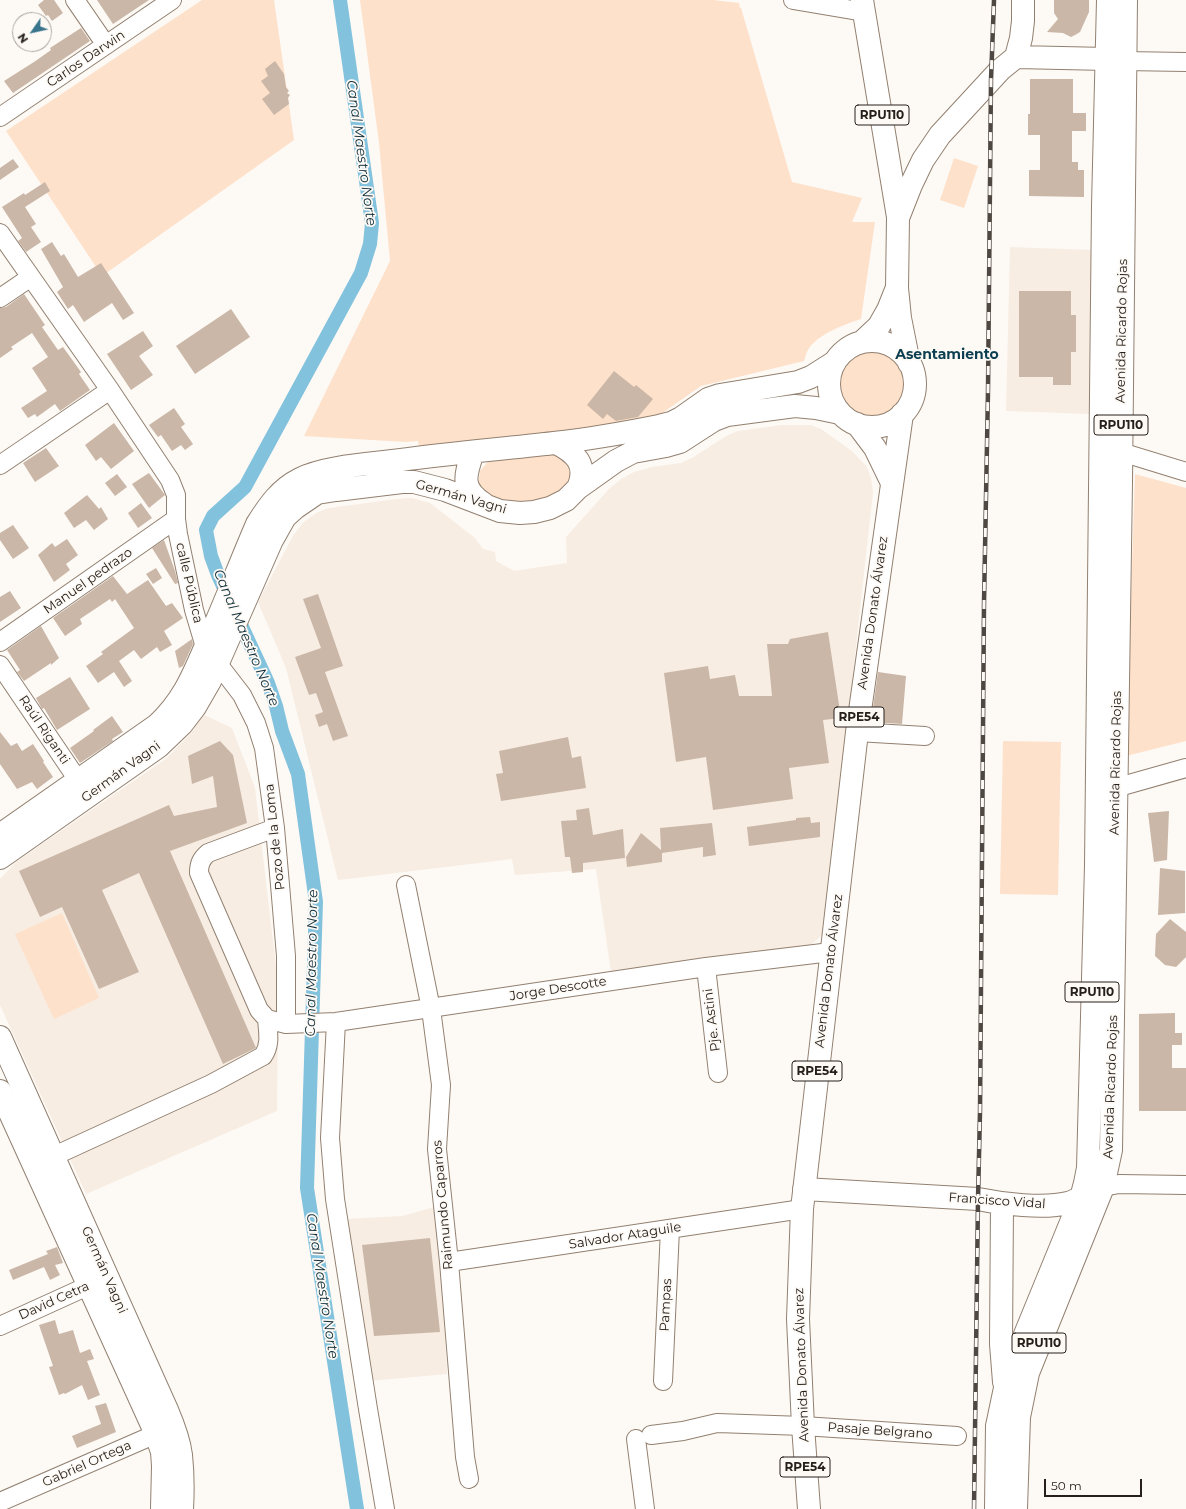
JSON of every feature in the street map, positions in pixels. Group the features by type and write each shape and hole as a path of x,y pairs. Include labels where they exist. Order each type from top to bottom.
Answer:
{"main road":[{"name":"Avenida Ricardo Rojas","path":"996,1509 997,1426 1005,1388 1081,1198 1085,1184 1089,1151 1121,452 1115,60 1108,0"},
{"name":"Avenida Ricardo Rojas","path":"1016,1509 1018,1424 1028,1373 1104,1187 1111,1150 1112,1130 1101,377 1103,200 1115,60 1126,0"},
{"name":"RPU110","path":"863,6 898,218"},
{"path":"1023,10 1035,43 1039,49 1050,58"},
{"path":"886,145 896,162 904,169 908,170 916,167 923,160 949,124 1000,70 1016,57 1019,47 1023,10"},
{"path":"1016,57 1115,60"},
{"path":"849,419 871,427 884,425 902,414 907,408 914,394 914,378 900,318 897,288 898,218 923,160"},
{"path":"863,341 879,326 888,310 897,288"},
{"path":"892,482 876,448 832,402 829,390 830,372 833,363 846,348 863,341 882,342 891,345 899,350 910,362"},
{"name":"Germán Vagni","path":"225,626 236,573 258,524 268,506 278,494 299,479 316,473 359,466 556,443 671,424 708,399 720,395 798,382 811,377 833,363"},
{"path":"1101,377 1110,398 1110,439 1114,446 1121,452"},
{"name":"Germán Vagni","path":"0,858 165,717 212,655 225,626 251,588 272,540 285,517 317,493 402,482 414,482 445,490 500,511 520,513 534,512 550,508 566,500 578,488 600,471 633,452 680,442 714,420 727,415 795,406 816,408 849,419"},
{"name":"Avenida Donato Álvarez","path":"809,1509 802,1426 798,1319 803,1199 857,732 902,414"},
{"path":"556,443 573,453 580,464 581,476 578,488"},
{"path":"473,452 468,466 466,484 469,491 475,498 488,506"},
{"name":"Germán Vagni","path":"0,835 9,827 83,788"},
{"name":"Germán Vagni","path":"0,1037 7,1069 54,1156 98,1281"},
{"name":"Germán Vagni","path":"0,1091 98,1281 167,1410 166,1433 162,1452 162,1509"},
{"name":"Francisco Vidal","path":"803,1199 978,1199 1002,1204 1055,1205 1069,1203 1104,1187"},
{"path":"1002,1204 1001,1344 1007,1427 1006,1509"},
{"name":"Germán Vagni","path":"166,1433 181,1454 183,1484 182,1509"}],"street":[{"path":"75,0 106,46"},
{"name":"Carlos Darwin","path":"1,113 106,46 172,0"},
{"path":"793,0 863,6"},
{"path":"1115,60 1186,62"},
{"name":"calle Pública","path":"0,232 110,390 170,480 176,495 176,519 194,610 212,655"},
{"path":"0,298 31,277"},
{"path":"0,465 110,390"},
{"path":"1121,452 1186,472"},
{"name":"Manuel pedrazo","path":"0,642 176,519"},
{"name":"Pozo de la Loma","path":"212,655 242,695 256,722 267,762 275,828 291,1024"},
{"name":"Raúl Riganti","path":"0,665 83,788"},
{"path":"857,732 925,736"},
{"path":"1106,786 1186,768"},
{"path":"54,1156 212,1084 263,1056 267,1050 268,1043 268,1019 259,1010 251,994 199,873 199,864 202,858 208,853 275,828"},
{"name":"Raimundo Caparros","path":"406,885 431,1009 441,1085 437,1149 449,1262 465,1457 469,1479"},
{"name":"Jorge Descotte","path":"268,1019 291,1024 330,1022 431,1009 706,967 831,952"},
{"name":"Pje. Astini","path":"706,967 718,1073"},
{"path":"330,1022 330,1138 335,1199 385,1509"},
{"name":"Francisco Vidal","path":"1104,1187 1119,1184 1186,1185"},
{"name":"Salvador Ataguile","path":"449,1262 670,1229 803,1199"},
{"name":"Pampas","path":"662,1381 670,1229"},
{"name":"David Cetra","path":"0,1326 98,1281"},
{"name":"Pasaje Belgrano","path":"645,1509 644,1437 717,1424 802,1426 957,1436"},
{"name":"Gabriel Ortega","path":"0,1502 166,1433"}],"shaded area":[{"path":"202,0 274,0 294,140 102,276 6,131"},
{"path":"360,0 713,0 739,3 792,182 862,198 852,222 875,222 861,319 832,330 818,339 808,350 804,361 701,386 651,421 419,446 418,441 406,442 304,436 390,261 379,143"},
{"path":"954,158 978,166 964,208 940,200"},
{"path":"1010,247 1093,250 1090,414 1006,411"},
{"path":"872,346 893,352 903,362 909,383 903,404 893,414 872,420 851,414 841,404 835,383 841,362 851,352"},
{"path":"782,425 811,425 821,429 852,451 867,467 871,478 873,492 824,933 810,946 611,972 596,869 515,875 512,859 338,880 286,668 258,602 294,534 304,522 316,513 329,508 412,498 430,503 475,538 483,549 495,552 496,561 514,571 567,563 566,537 609,489 621,479 634,472 652,467 681,463 692,458 728,435 738,431"},
{"path":"554,449 578,476 560,496 504,506 478,487 480,471 491,458"},
{"path":"1135,474 1186,488 1186,741 1126,756"},
{"path":"202,714 232,728 255,788 278,984 277,1111 86,1194 0,1005 0,879 16,862 167,758 193,731"},
{"path":"1003,741 1061,742 1058,895 1000,894"},
{"path":"62,913 99,998 54,1019 15,934"},
{"path":"438,1206 447,1374 369,1381 345,1219 402,1216"}],"building":[{"path":"44,0 54,0 63,13 52,21 52,12 43,12 38,5"},
{"path":"97,0 149,0 113,24"},
{"path":"1054,0 1089,0 1089,12 1080,32 1071,37 1063,33 1047,32 1058,19 1054,13"},
{"path":"81,28 90,41 13,93 4,81 48,52 52,52 52,47"},
{"path":"275,61 284,74 286,87 289,91 287,93 290,95 288,98 289,104 274,115 262,99 270,93 261,81 268,76 265,69"},
{"path":"1030,79 1073,79 1073,113 1086,113 1086,131 1072,131 1072,162 1078,162 1078,170 1084,170 1084,197 1029,196 1029,170 1040,170 1040,135 1028,135 1028,114 1030,114"},
{"path":"13,159 19,167 0,180 0,168"},
{"path":"45,182 50,191 25,207 36,224 31,227 41,242 26,252 18,241 22,238 2,207"},
{"path":"52,242 61,256 64,254 78,277 101,263 134,313 123,320 112,303 84,322 73,305 68,309 57,292 63,287 41,249"},
{"path":"1019,291 1071,291 1071,315 1076,315 1076,352 1071,352 1071,385 1053,385 1053,377 1019,377"},
{"path":"24,294 45,325 42,327 58,350 63,347 81,372 79,374 90,390 60,411 55,404 37,417 35,414 28,418 21,408 47,391 32,368 48,357 32,333 11,347 13,349 0,358 0,308 6,307"},
{"path":"231,309 250,337 195,374 176,346"},
{"path":"143,331 153,346 139,356 153,375 131,390 107,354"},
{"path":"614,371 634,387 636,385 653,399 638,417 616,421 607,414 603,419 587,405"},
{"path":"174,408 185,424 181,427 193,444 185,450 181,445 172,451 161,435 158,437 149,425"},
{"path":"114,423 134,451 111,469 101,457 96,461 85,445"},
{"path":"46,448 59,466 35,482 23,463"},
{"path":"149,473 165,495 149,508 132,484"},
{"path":"117,474 127,487 115,496 105,483"},
{"path":"87,495 99,509 101,507 108,519 94,530 86,520 74,528 64,513"},
{"path":"141,503 152,518 138,528 128,513"},
{"path":"13,525 29,548 13,559 0,540 0,533"},
{"path":"67,539 78,555 66,564 70,570 54,582 38,555 52,543 55,547"},
{"path":"164,540 178,583 175,584 152,548"},
{"path":"156,568 162,578 153,584 146,574"},
{"path":"113,576 127,594 148,580 166,606 172,603 183,618 164,631 172,645 160,652 157,647 141,659 134,650 119,661 132,681 124,687 114,672 98,683 86,666 103,654 101,652 134,628 115,599 112,602 110,599 80,619 82,624 65,636 53,618"},
{"path":"10,591 21,608 0,622 0,597"},
{"path":"318,594 343,666 325,672 348,736 333,741 327,724 319,727 315,715 323,712 316,693 309,695 295,657 321,648 303,599"},
{"path":"41,626 59,658 51,665 51,663 24,681 17,672 20,670 7,650"},
{"path":"828,632 841,718 823,720 829,763 789,768 793,799 713,810 706,757 676,762 664,673 708,666 710,679 735,675 739,696 772,696 767,644 788,644 790,639"},
{"path":"192,639 193,644 183,666 179,668 175,651"},
{"path":"878,672 906,676 902,724 871,722"},
{"path":"70,677 90,709 57,730 44,708 42,709 36,698"},
{"path":"112,716 123,732 112,739 113,741 80,763 70,748"},
{"path":"0,732 11,746 17,743 22,751 33,744 53,777 37,789 32,782 17,789 0,764"},
{"path":"568,737 572,758 581,756 586,788 501,801 496,774 503,773 499,751"},
{"path":"220,741 233,755 247,823 170,851 256,1048 223,1064 139,873 102,890 139,972 99,989 62,907 40,917 19,871 169,805 174,816 217,807 213,776 192,784 188,756"},
{"path":"589,808 593,835 623,829 625,858 583,863 583,872 572,873 570,857 565,857 561,821 577,820 576,810"},
{"path":"1169,811 1167,860 1154,862 1148,813"},
{"path":"810,817 811,823 820,822 820,837 749,846 747,827 796,820 796,818"},
{"path":"712,823 716,855 703,857 703,847 662,853 662,862 627,867 626,857 641,833 661,850 660,828"},
{"path":"1160,868 1185,871 1185,913 1158,915"},
{"path":"1170,919 1186,932 1186,957 1176,967 1165,965 1155,956 1156,934"},
{"path":"1175,1013 1175,1033 1182,1033 1182,1045 1172,1045 1172,1068 1186,1068 1186,1111 1139,1111 1139,1014"},
{"path":"430,1238 440,1332 374,1336 362,1245"},
{"path":"57,1247 63,1263 55,1265 60,1275 50,1280 44,1267 13,1280 9,1270 48,1254 46,1251"},
{"path":"55,1320 59,1334 73,1330 80,1353 90,1349 94,1359 87,1361 100,1395 88,1400 82,1385 65,1394 59,1395 49,1367 53,1366 39,1325"},
{"path":"106,1403 116,1432 77,1448 72,1436 101,1424 95,1406"}],"waterway":[{"name":"Canal Maestro Norte","path":"340,0 372,223 370,244 361,273 245,487 213,516 206,530 211,556 218,575 268,683 276,706 282,731 298,774 316,902 307,1188 357,1509"}],"railway":[{"path":"974,1509 980,1112 984,603 991,80 994,0"}],"district":[{"name":"Asentamiento","path":"947,355"}]}
